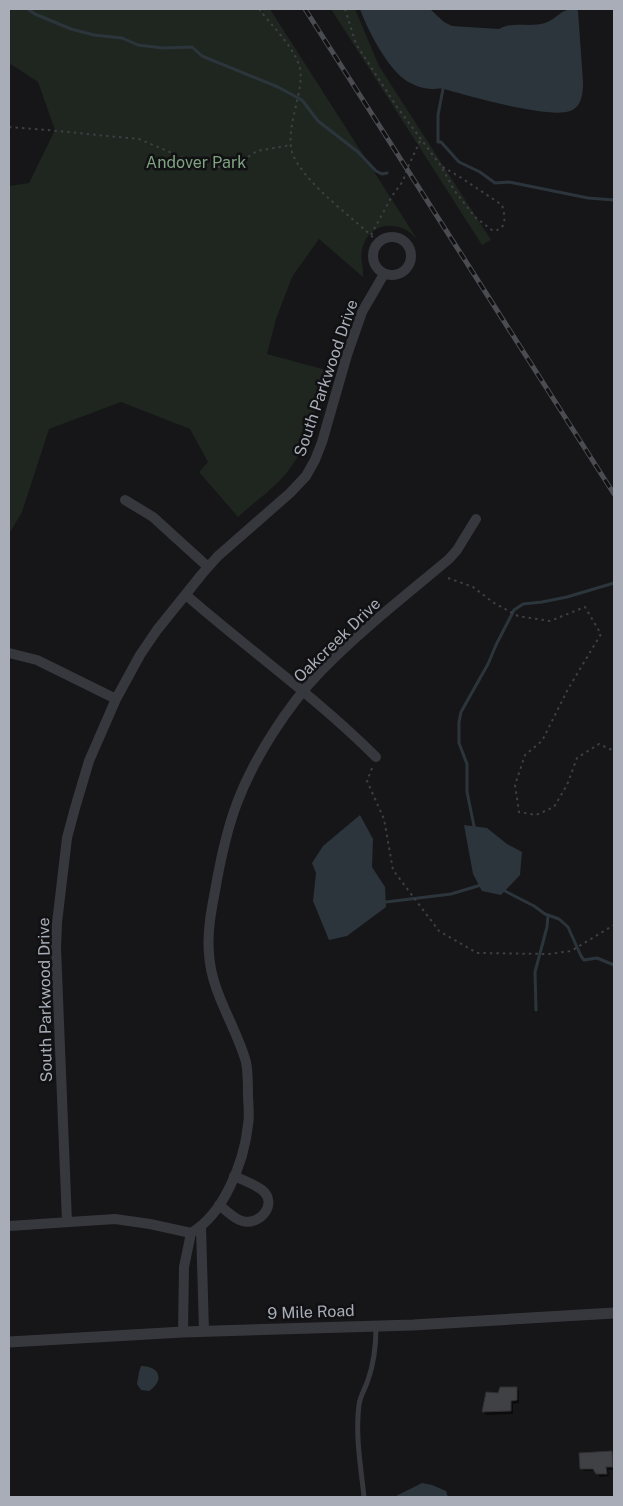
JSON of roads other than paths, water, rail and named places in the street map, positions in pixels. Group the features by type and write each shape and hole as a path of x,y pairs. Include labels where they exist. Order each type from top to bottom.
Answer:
{"street":[{"path":"390,237 402,240 410,250 410,262 402,272 390,275 384,274 379,270 373,259 375,239 390,237"},
{"name":"South Parkwood Drive","path":"67,1222 56,948 57,922 68,838 75,808 92,754 116,699 156,630 218,556 290,493 306,476 322,442 346,355 362,312 384,274"},
{"path":"125,500 153,518 208,567"},
{"name":"Oakcreek Drive","path":"191,1233 201,1227 219,1205 234,1176 243,1151 249,1124 246,1063 218,993 209,955 210,925 220,863 237,803 261,755 288,710 303,692 344,649 449,559 457,550 476,519"},
{"path":"186,595 224,629 355,736 376,757"},
{"path":"9,653 37,660 116,699"},
{"path":"219,1205 240,1221 250,1222 259,1220 265,1214 269,1202 264,1191 234,1176"},
{"path":"9,1226 115,1219 191,1233 184,1267 183,1332"},
{"path":"201,1227 204,1331"},
{"name":"9 Mile Road","path":"9,1342 183,1332 376,1326 614,1313"}],"lane":[{"path":"364,1497 358,1442 359,1403 368,1380 376,1345 376,1326"}],"waterway":[{"path":"28,9 35,14 71,29 94,35 122,38 138,45 163,48 192,47 202,56 278,87 302,100 318,121 358,152 376,171 382,174 387,173"},
{"path":"443,89 438,115 438,142 441,142 459,162 480,172 495,183 509,182 588,198 614,200"},
{"path":"475,831 467,792 467,764 459,743 459,722 461,712 488,664 514,610 523,604 567,597 614,583"},
{"path":"386,902 451,894 481,885"},
{"path":"503,890 545,914 559,919 568,927 584,960 597,958 614,965"},
{"path":"536,1010 535,972 547,927 548,915"}],"railway":[{"path":"305,9 614,494"}],"park label":[{"name":"Andover Park","path":"196,162"}]}
